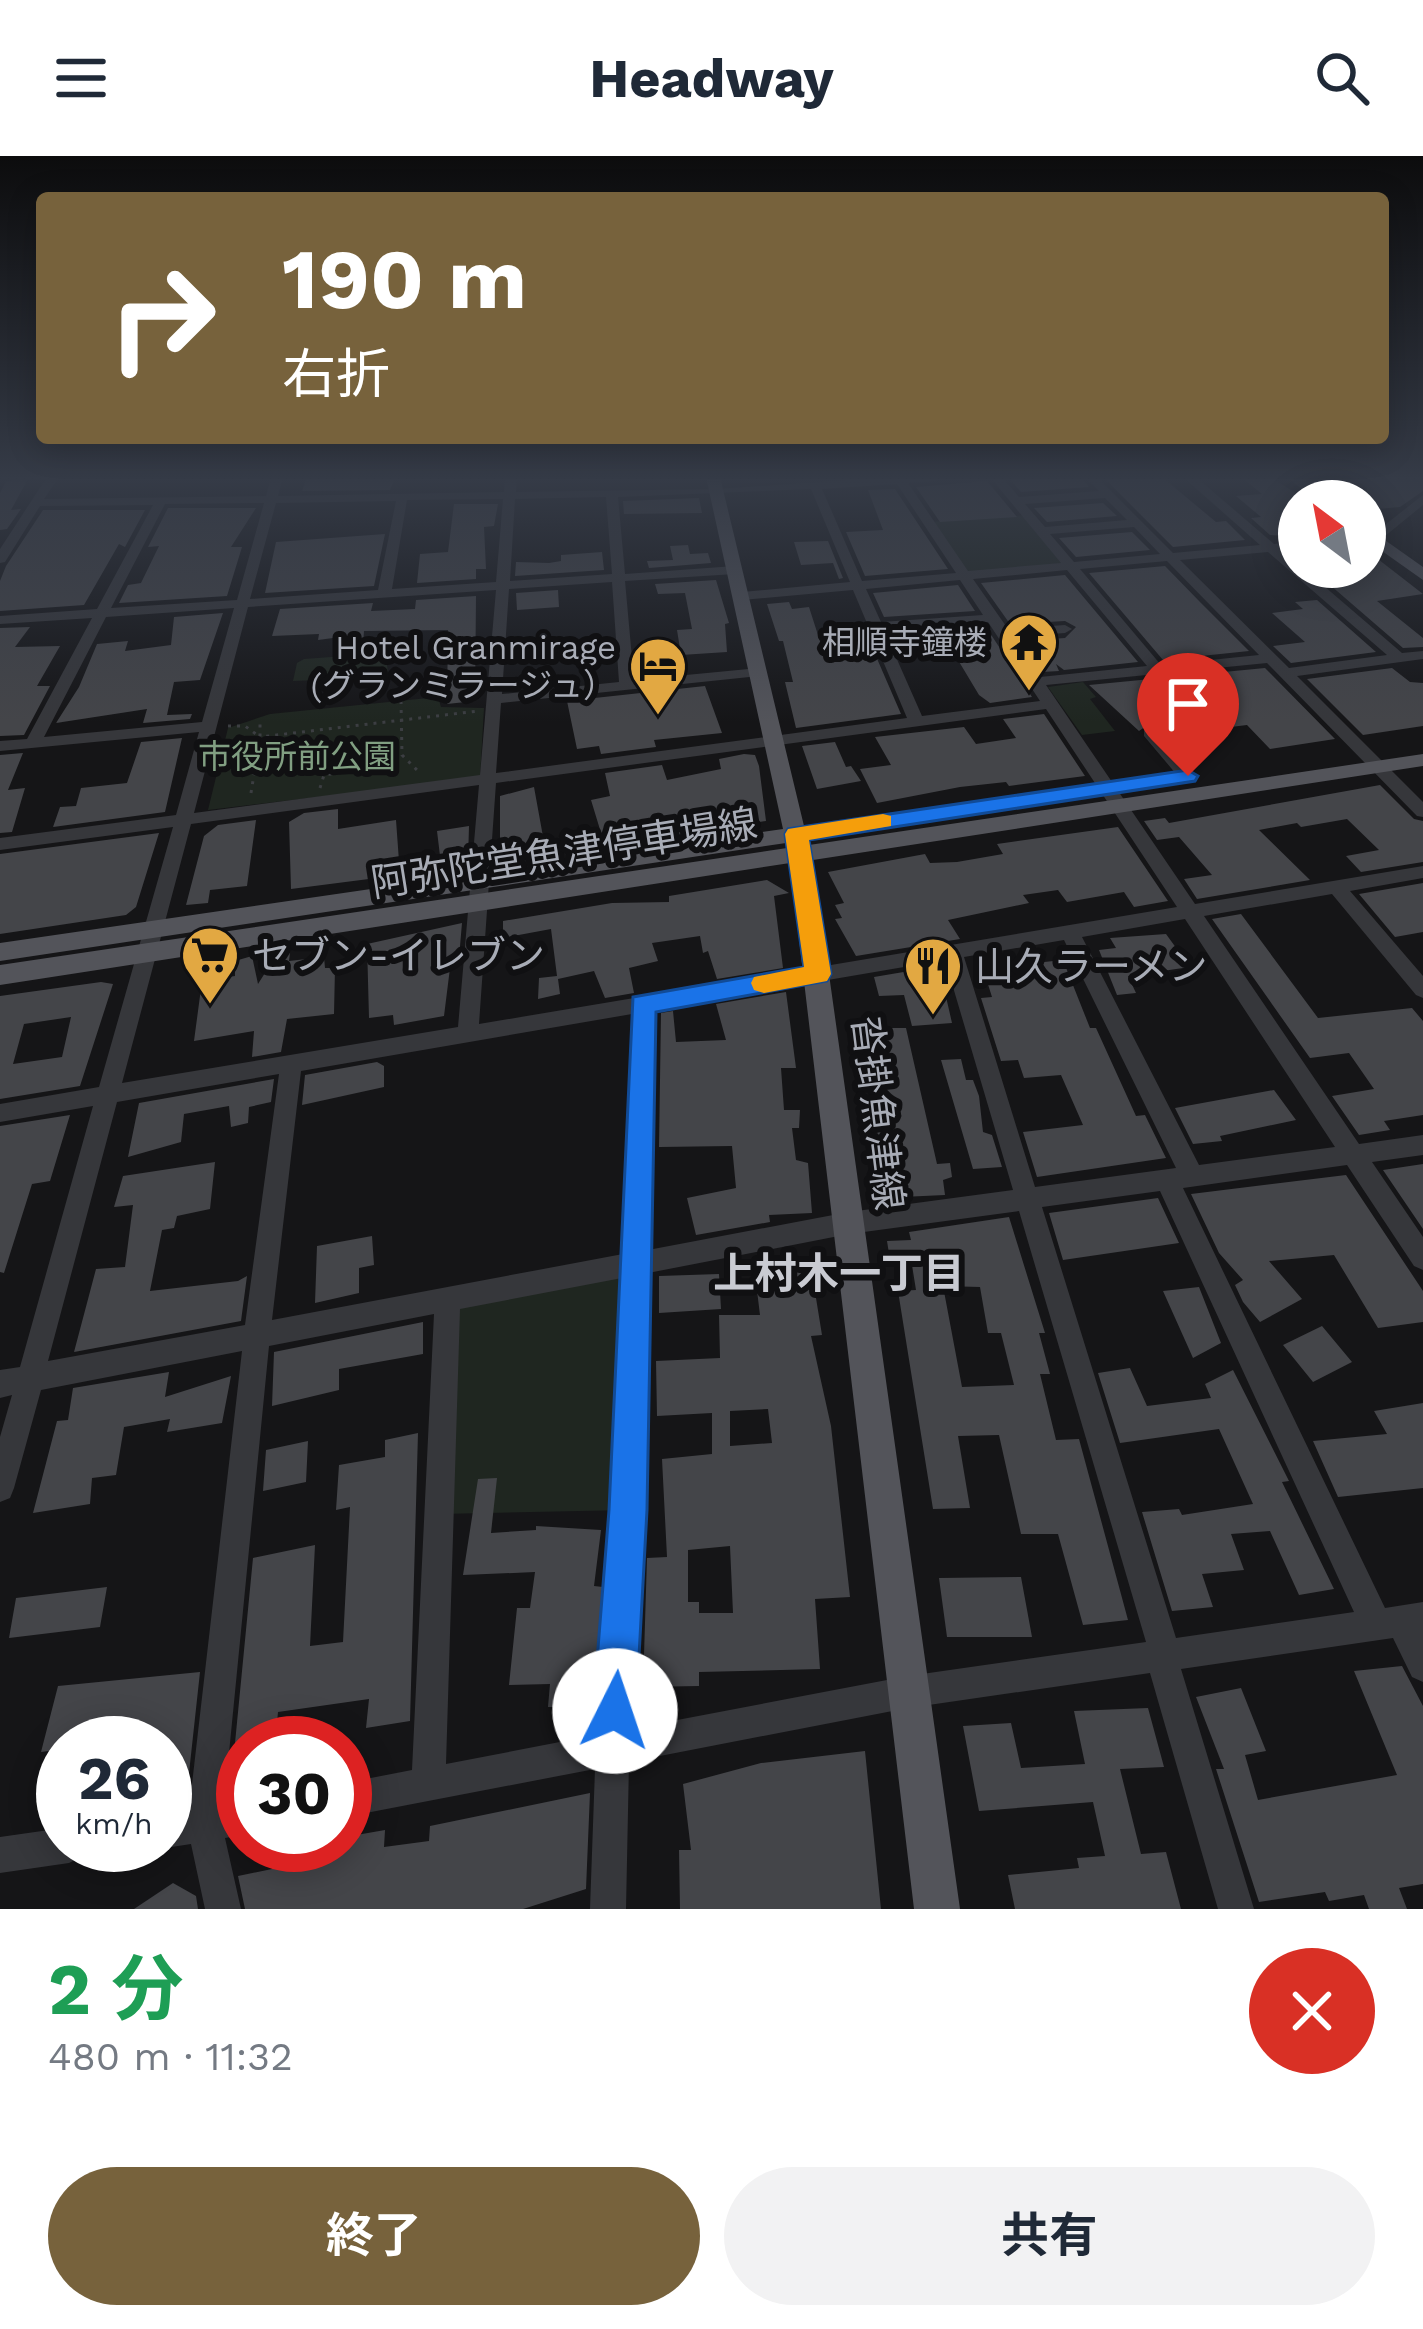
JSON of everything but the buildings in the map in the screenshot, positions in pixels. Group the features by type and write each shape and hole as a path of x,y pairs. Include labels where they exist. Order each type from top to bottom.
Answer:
{"main road":[{"name":"沓掛魚津線","path":"732,559 798,844 818,974 937,1909"},
{"name":"阿弥陀堂魚津停車場線","path":"0,975 151,942 1371,759 1423,742"},
{"name":"阿弥陀堂魚津停車場線","path":"1112,797 1188,776 1371,759 1423,760"},
{"name":"阿弥陀堂魚津停車場線","path":"0,952 151,942"}],"street":[{"path":"33,743 130,559"},
{"path":"0,1488 256,559"},
{"path":"384,595 391,559"},
{"path":"468,1034 505,559"},
{"path":"615,559 628,686"},
{"path":"846,559 917,723"},
{"path":"953,559 1423,1258"},
{"path":"1065,559 1157,669"},
{"path":"742,596 1150,559"},
{"path":"1172,559 1423,812"},
{"path":"1284,559 1399,658"},
{"path":"0,620 735,570"},
{"path":"875,627 992,618"},
{"path":"1003,634 1065,629"},
{"path":"1286,673 1423,655"},
{"path":"1035,682 1270,658"},
{"path":"496,704 759,672"},
{"path":"0,844 1049,704"},
{"path":"0,746 210,726"},
{"path":"1150,733 1188,776"},
{"path":"0,1113 1423,872"},
{"path":"1336,886 1423,990"},
{"path":"1070,932 1178,1176 1423,1666"},
{"path":"952,951 1162,1643 1160,1653 1236,1909"},
{"path":"608,1909 612,1751 628,1510 643,1004"},
{"path":"223,1909 205,1825 291,1064"},
{"path":"0,1384 849,1223 1423,1145"},
{"path":"428,1784 447,1302"},
{"path":"372,1794 908,1692 1400,1620"},
{"path":"192,1827 216,1823"},
{"path":"0,1855 36,1850"}],"path":[{"path":"401,701 402,755 425,778 428,789"},
{"path":"210,726 245,726 260,737 402,723 496,704"},
{"path":"250,800 260,720"}],"green space":[{"path":"953,559 1065,559 1071,566 964,576"},
{"path":"385,653 388,672 368,678 293,681 297,663 304,659"},
{"path":"1083,682 1115,731 1082,735 1048,687"},
{"name":"市役所前公園","path":"438,697 441,707 484,708 480,778 208,810 228,728 270,714"},
{"path":"635,1262 628,1510 440,1514 447,1302"}],"slow traffic":[{"path":"764,983 818,974 796,834 883,821"}],"place":[{"name":"相順寺鐘楼","path":"1029,693"},
{"name":"Hotel Granmirage (グランミラージュ）","path":"658,717"},
{"name":"セブン-イレブン","path":"210,1006"},
{"name":"山久ラーメン","path":"933,1017"}],"district":[{"name":"上村木一丁目","path":"839,1273"}],"route":[{"path":"615,1711 628,1510 643,1004 818,974 796,834 1188,776"}]}
